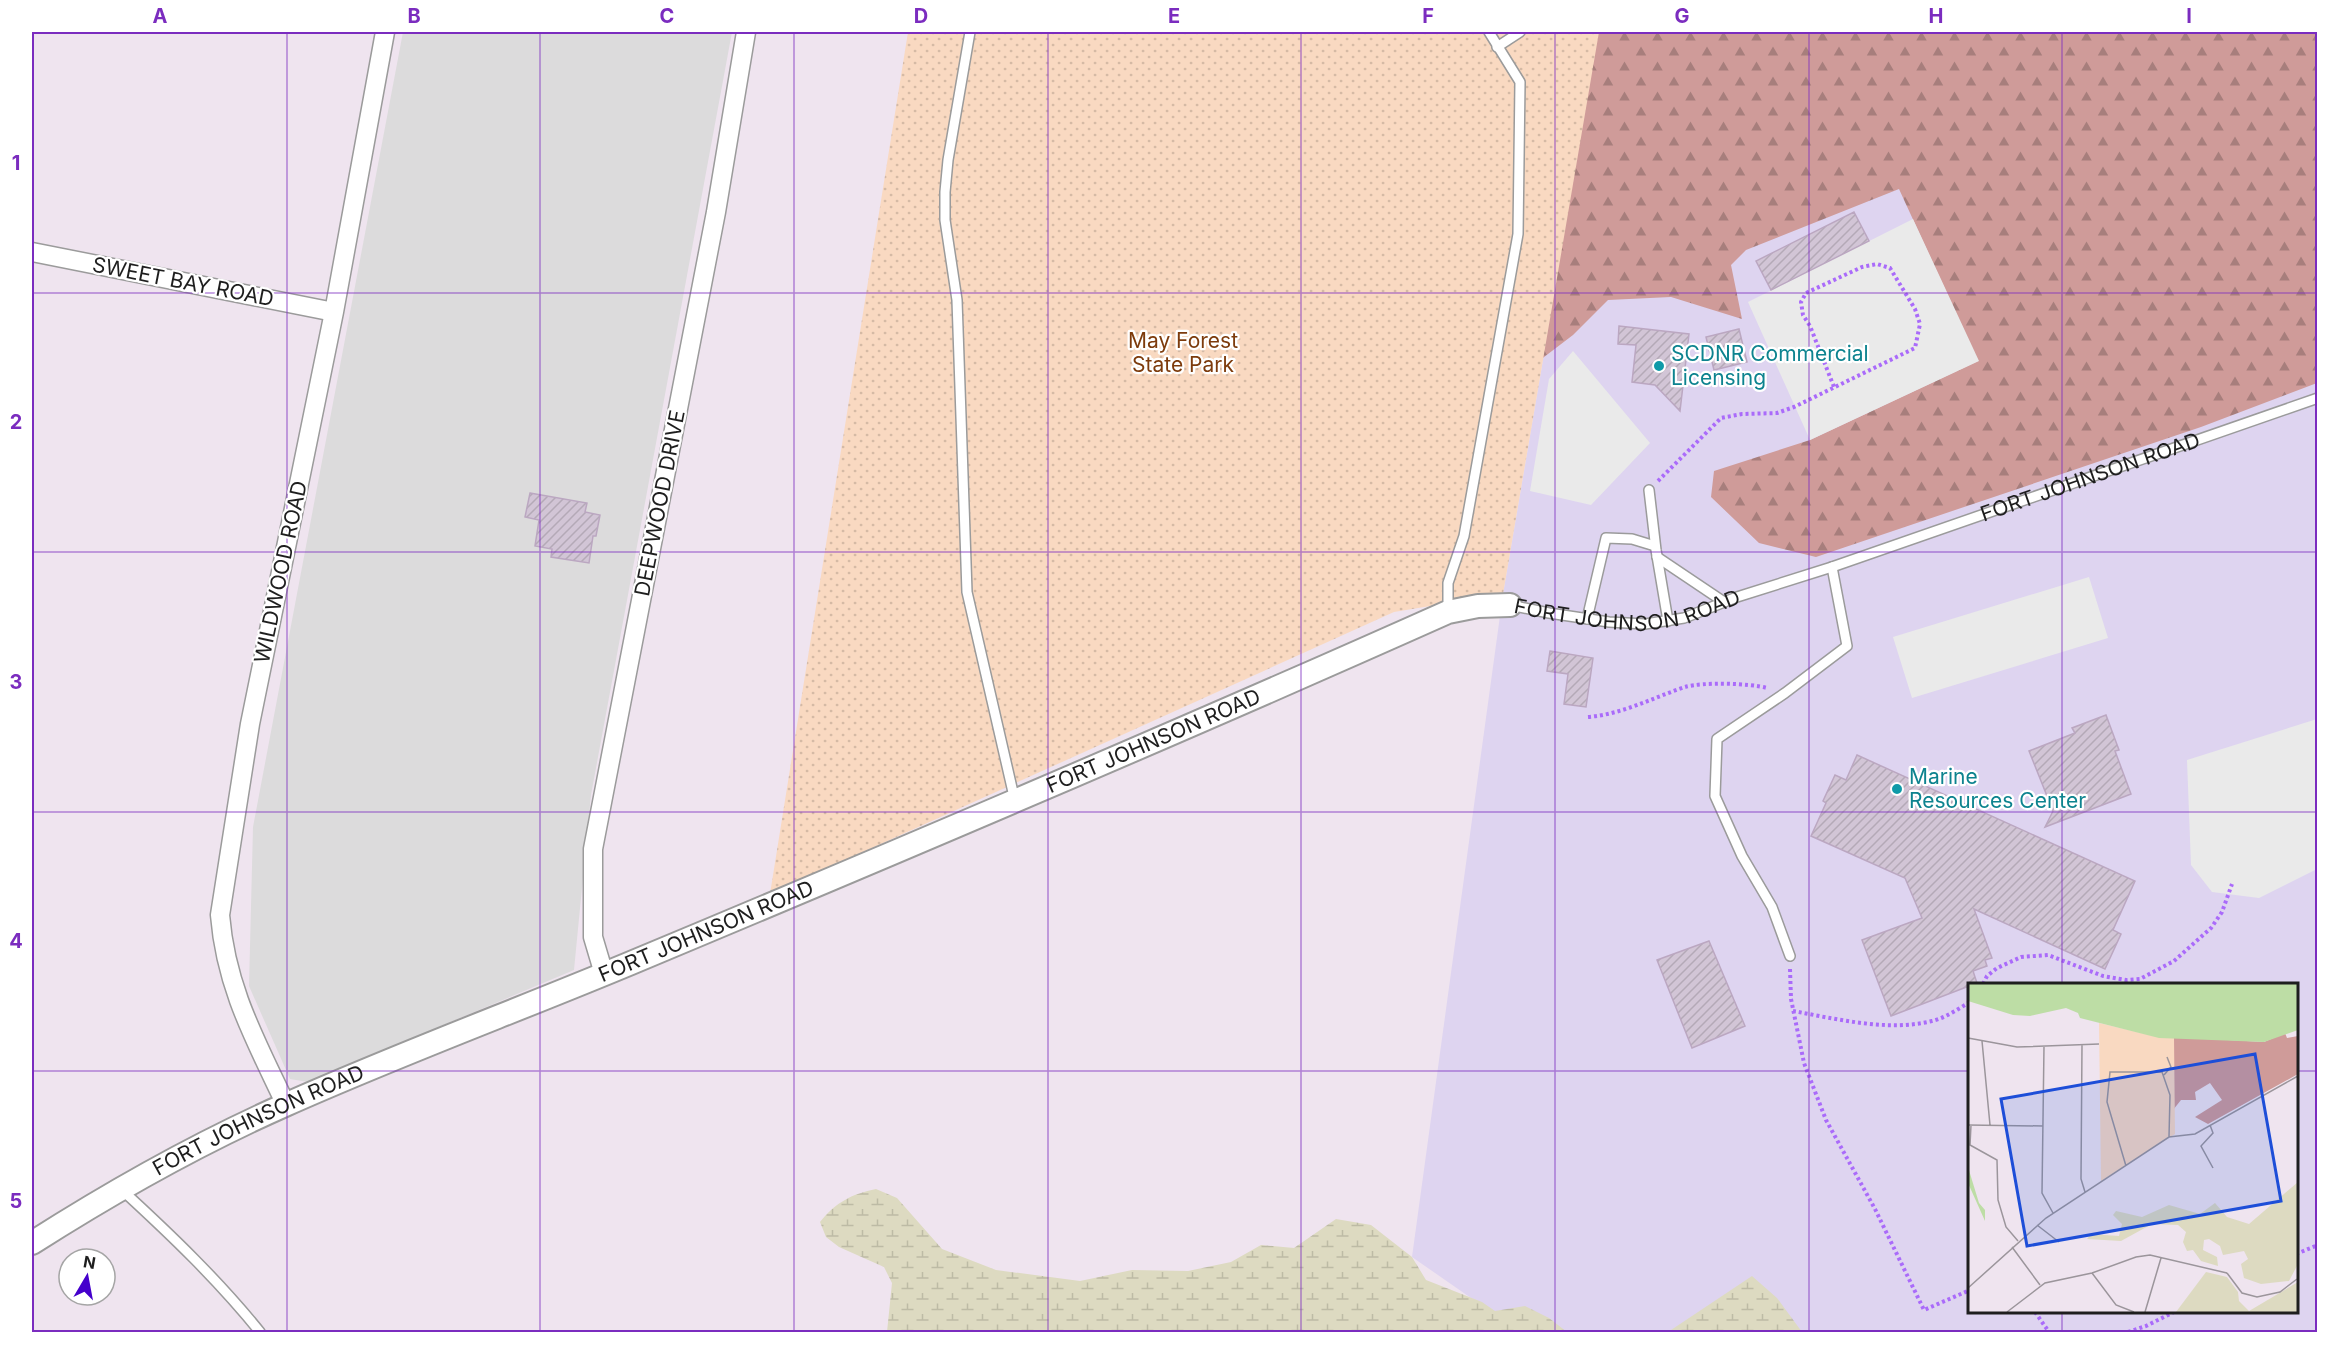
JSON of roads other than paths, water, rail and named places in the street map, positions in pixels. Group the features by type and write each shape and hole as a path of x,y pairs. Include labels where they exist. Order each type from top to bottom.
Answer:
{"street":[{"name":"WILDWOOD ROAD","path":"286,1105 238,1003 223,945 220,915 250,724 334,312 385,32"},
{"name":"DEEPWOOD DRIVE","path":"604,974 593,937 593,849 716,212 746,32"},
{"name":"SWEET BAY ROAD","path":"32,252 334,312"},
{"name":"FORT JOHNSON ROAD","path":"32,1243 210,1141 286,1105 1114,760 1448,612 1478,606 1510,605"}],"lane":[{"path":"970,32 948,160 945,220 957,300 967,592 1015,802"},
{"path":"1448,612 1448,583 1464,536 1518,234 1520,82 1489,32"},
{"path":"1497,47 1520,32"},
{"name":"FORT JOHNSON ROAD","path":"1510,605 1609,622 1645,624 1684,618 1724,602 1832,567 2318,398"},
{"path":"1649,490 1655,546 1668,621"},
{"path":"1587,619 1606,538 1632,539 1655,546"},
{"path":"1657,557 1724,602"},
{"path":"1790,956 1772,907 1742,856 1715,796 1717,739 1785,693 1847,646 1832,567"},
{"path":"122,1190 195,1258 260,1332"}],"place":[{"name":"SCDNR Commercial Licensing","path":"1659,366"},
{"name":"Marine Resources Center","path":"1897,789"}],"park label":[{"name":"May Forest State Park","path":"1183,353"}]}
